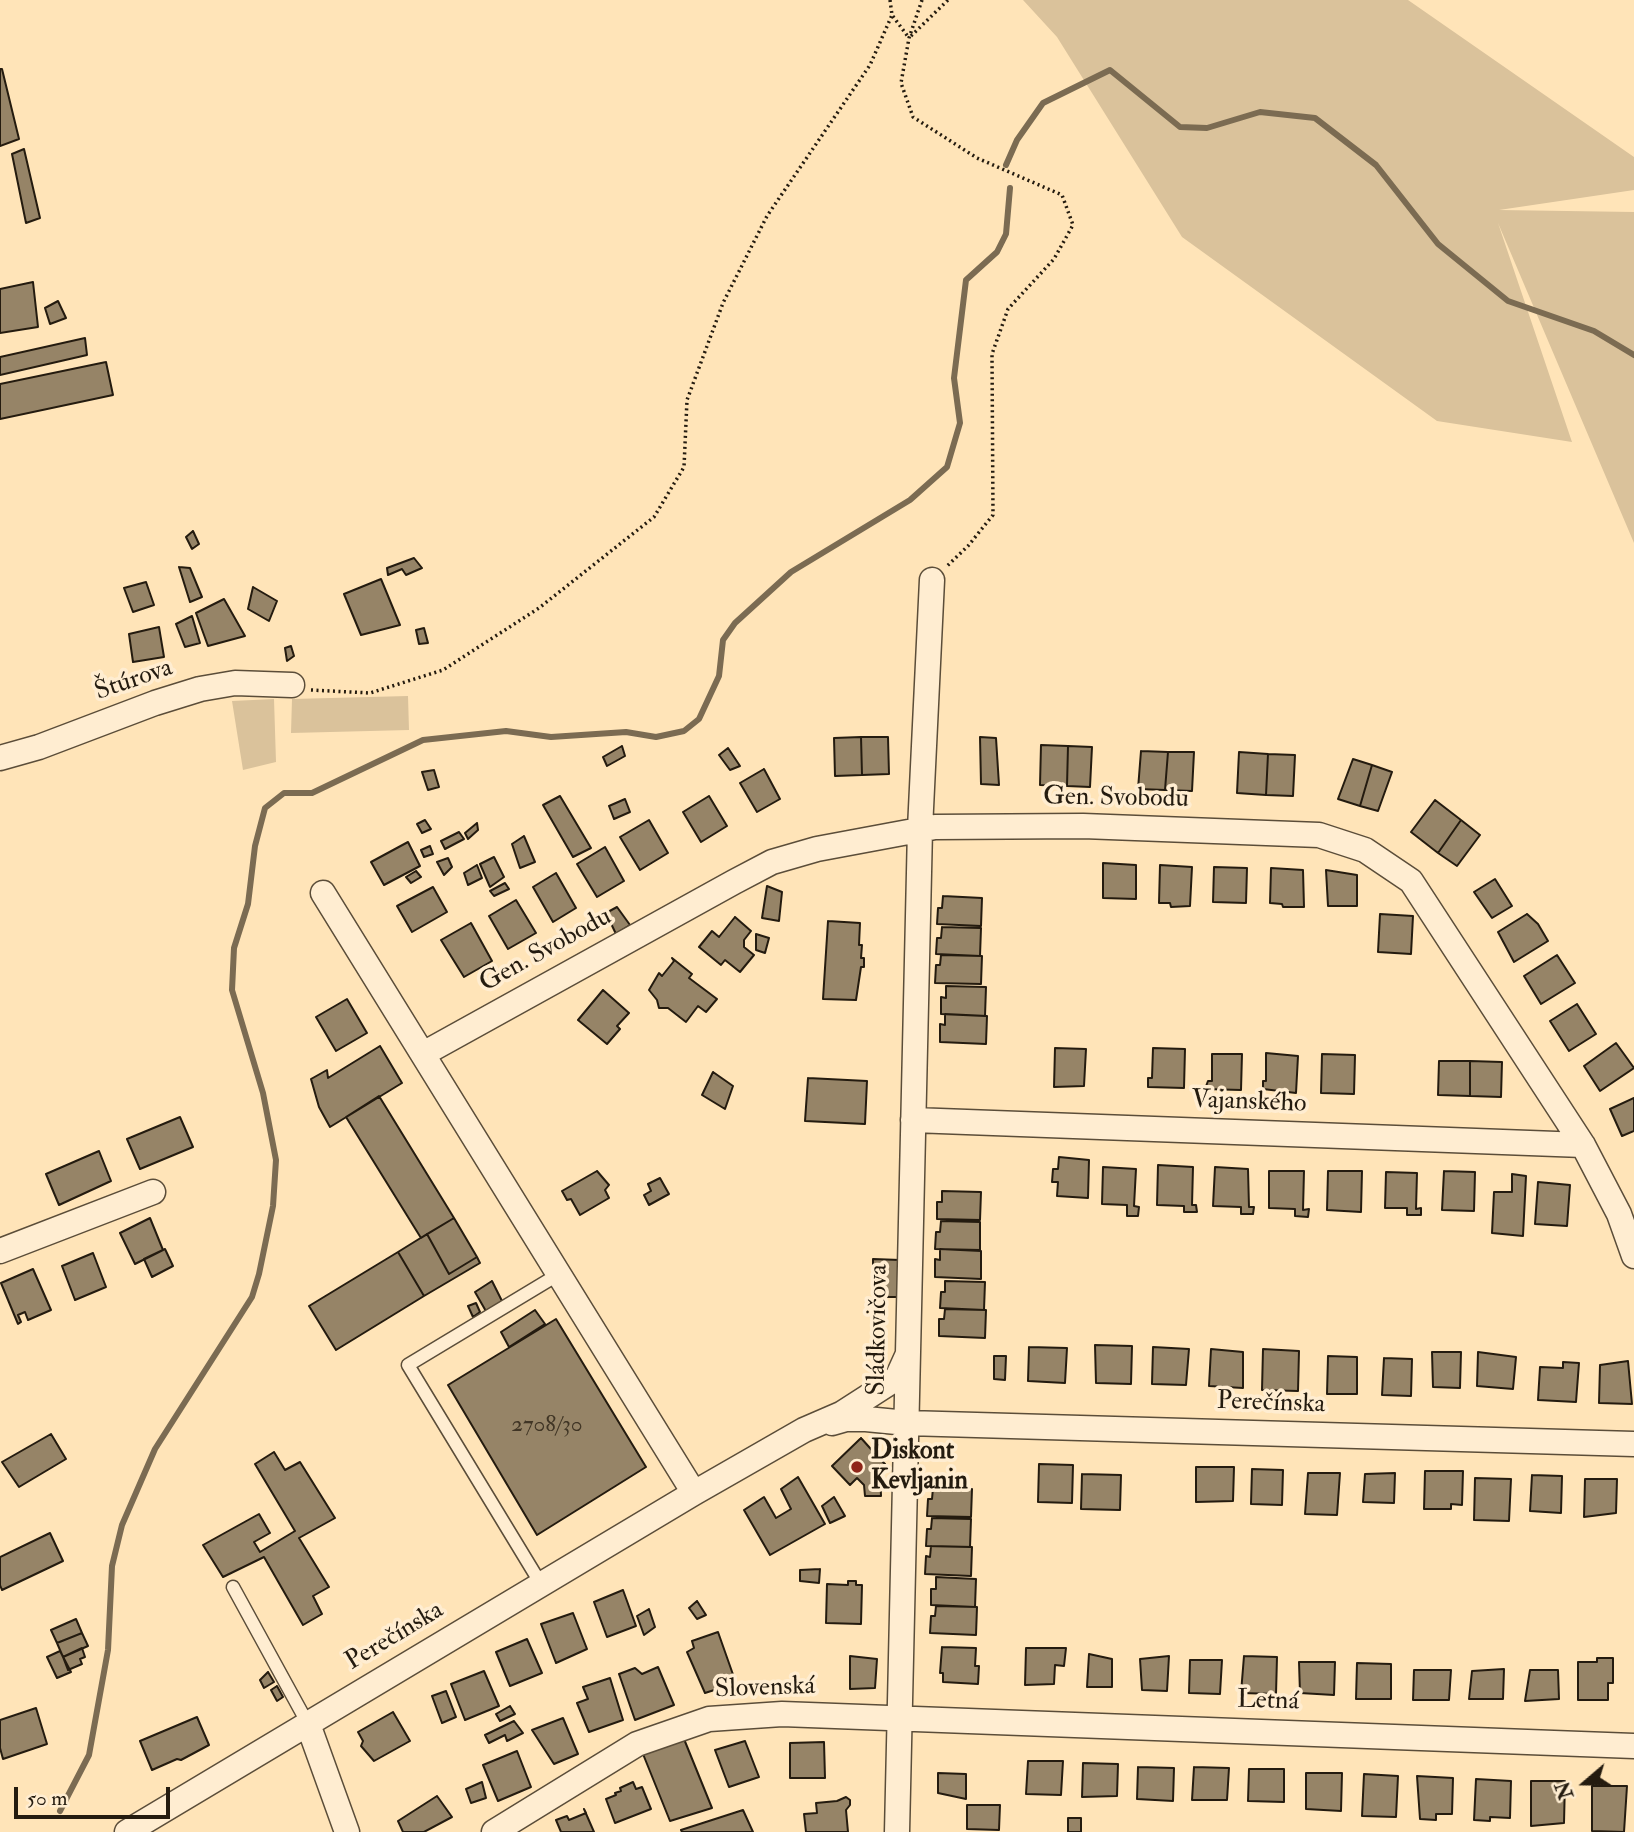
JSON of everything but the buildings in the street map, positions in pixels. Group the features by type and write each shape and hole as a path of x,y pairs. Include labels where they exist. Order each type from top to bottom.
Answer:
{"street":[{"name":"Sládkovičova","path":"897,1832 906,1449 896,1422 908,1352 920,829 932,580"},
{"name":"Štúrova","path":"0,758 39,747 155,703 200,690 235,683 292,685"},
{"name":"Gen. Svobodu","path":"423,1054 772,862 817,849 934,827 1083,827 1319,835 1365,850 1411,881 1583,1145 1619,1214 1634,1256"},
{"path":"323,892 694,1493"},
{"name":"Vajanského","path":"914,1120 1583,1145"},
{"path":"0,1251 153,1192"},
{"name":"Perečínska","path":"127,1832 694,1493 804,1430 841,1414 897,1378 908,1352"},
{"name":"Perečínska","path":"804,1430 843,1401 895,1369 908,1352"},
{"path":"873,1394 889,1397 900,1405 896,1422"},
{"name":"Perečínska","path":"843,1401 873,1394"},
{"name":"Perečínska","path":"804,1430 846,1419 1634,1444"},
{"name":"Slovenská","path":"494,1832 637,1744 709,1719 782,1714 900,1719"},
{"name":"Letná","path":"900,1719 1634,1746"},
{"path":"308,1724 347,1832"}],"lane":[{"path":"541,1584 408,1365 559,1274"},
{"path":"233,1587 308,1724"}],"path":[{"path":"890,0 892,15 909,38"},
{"path":"922,0 909,38 901,83 913,117 977,158 1062,195 1073,225 1054,259 1008,309 992,354 993,515 968,546 932,580"},
{"path":"909,38 948,0"},
{"path":"292,685 310,690 370,692 443,670 539,608 654,517 684,467 687,400 723,303 766,216 870,65 892,15"}],"shaded area":[{"path":"1023,0 1408,0 1634,157 1634,190 1499,210 1634,212 1634,543 1498,223 1572,442 1437,421 1182,237 1057,37"},
{"path":"408,696 409,730 291,733 292,699"},
{"path":"274,699 276,762 243,770 232,701"}],"waterway":[{"path":"1006,165 1017,140 1043,103 1110,70 1180,127 1207,128 1260,112 1315,118 1376,165 1438,244 1508,301 1594,331 1634,355"},
{"path":"60,1811 89,1755 108,1650 112,1566 122,1525 155,1449 252,1297 273,1206 276,1160 263,1093 232,990 234,948 248,904 255,846 265,808 284,793 312,793 423,740 506,731 551,737 626,732 656,737 684,731 699,719 719,676 723,640 735,623 791,572 910,500 947,467 960,423 954,378 966,280 997,252 1006,234 1010,188"}],"place":[{"name":"Diskont Kevljanin","path":"857,1467"}]}
